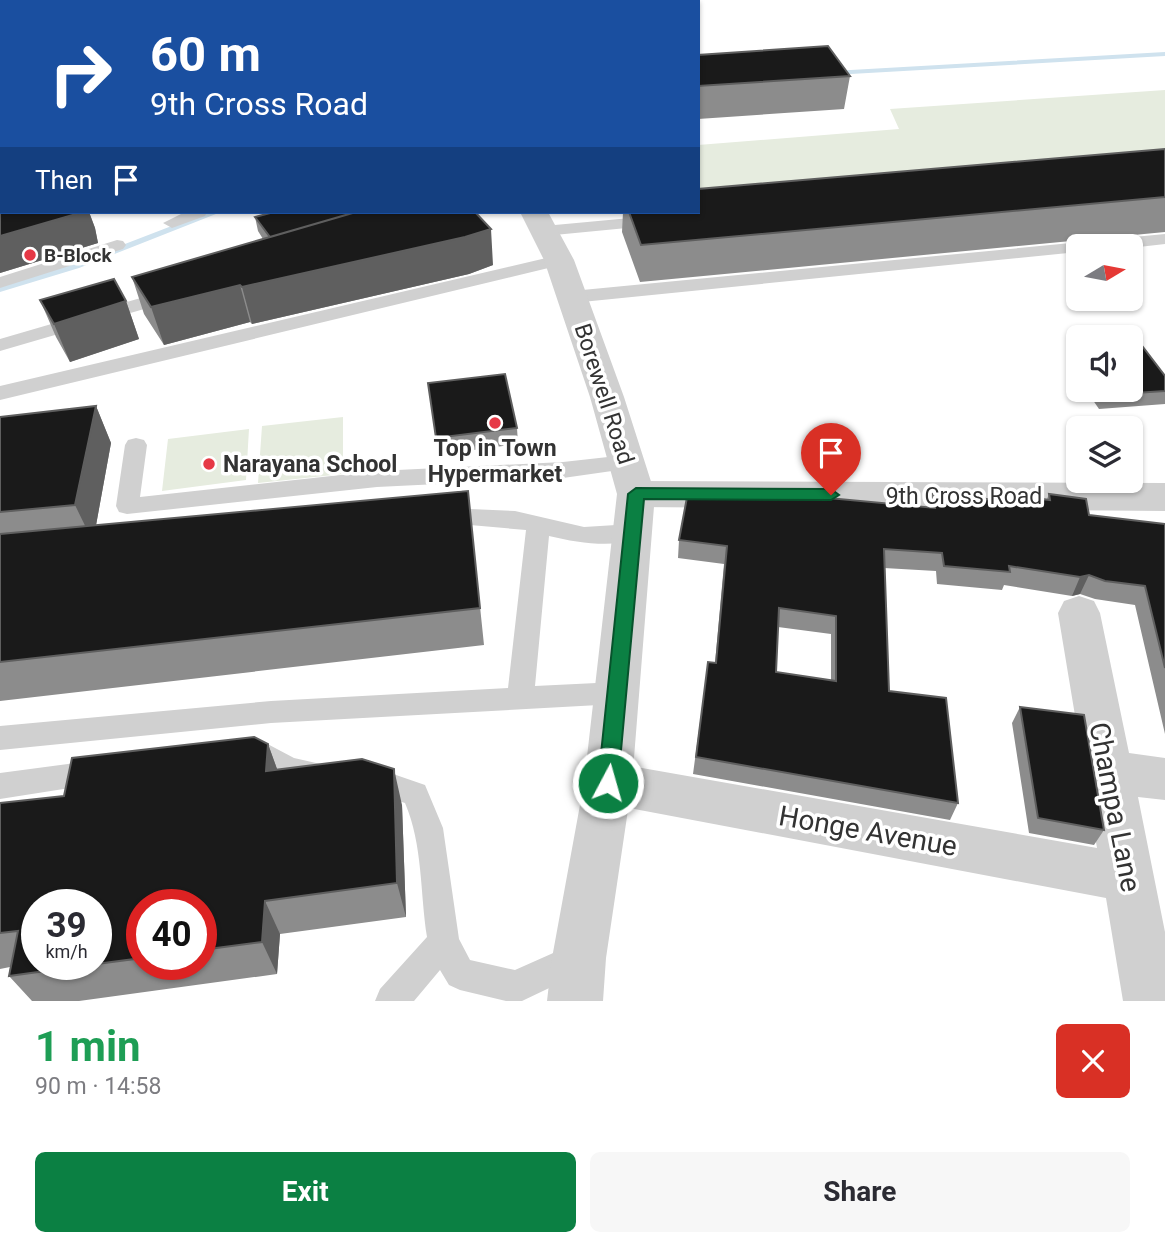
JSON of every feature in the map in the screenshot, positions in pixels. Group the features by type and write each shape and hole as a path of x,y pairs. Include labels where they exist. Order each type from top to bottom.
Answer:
{"street":[{"name":"Borewell Road","path":"552,250 607,397 631,496 608,783 579,958 575,1001"},
{"name":"9th Cross Road","path":"631,496 1165,497"},
{"name":"Champa Lane","path":"1079,613 1151,1001"},
{"path":"1108,772 1165,779"},
{"name":"Honge Avenue","path":"608,783 1129,878"}],"lane":[{"path":"173,223 194,214"},
{"path":"0,393 667,220"},
{"path":"1143,241 1165,239"},
{"path":"0,283 117,246"},
{"path":"552,250 1066,247"},
{"path":"0,345 186,290"},
{"path":"136,445 127,506 377,479 563,470 631,496 584,536 538,524 495,517 415,522"},
{"path":"520,699 538,524"},
{"path":"0,738 271,712 617,693"},
{"path":"219,758 260,752 288,769 368,778 415,794 425,813 439,890 443,942 460,974 516,987 579,958"},
{"path":"0,786 123,770"},
{"path":"393,1001 443,942"}],"shaded area":[{"path":"1165,90 1165,168 700,206 700,145 899,129 890,109"},
{"path":"343,417 343,474 258,483 262,426"},
{"path":"249,429 246,480 162,491 168,439"}],"building":[{"path":"828,46 850,76 700,86 700,55"},
{"path":"1165,149 1165,197 641,245 630,214 700,214 700,189"},
{"path":"0,214 76,214 0,236"},
{"path":"266,214 349,214 270,237 255,217"},
{"path":"349,214 477,214 491,229 151,307 132,277"},
{"path":"114,279 126,301 54,324 40,300"},
{"path":"1143,347 1165,376 1165,391 1143,392"},
{"path":"505,374 517,428 436,438 428,383"},
{"path":"96,406 75,505 0,512 0,417"},
{"path":"468,491 480,608 0,662 0,534"},
{"path":"688,492 764,492 935,508 933,494 1019,502 1018,496 1050,500 1049,494 1086,499 1089,515 1165,524 1165,668 1145,586 1105,581 1089,575 1080,577 1009,566 1010,572 944,566 942,553 884,549 889,691 946,698 958,803 696,757 708,662 716,663 727,546 679,540","holes":["779,608 836,616 836,681 776,672"]},
{"path":"1020,707 1084,715 1104,830 1038,818"},
{"path":"254,737 268,744 266,771 362,759 394,769 397,883 265,901 262,942 217,948 217,889 126,889 126,960 112,962 112,889 21,889 21,974 9,976 18,931 0,933 0,803 64,796 72,758"}],"waterway":[{"path":"833,73 1165,54"},
{"path":"0,289 76,266 211,214"}],"place":[{"name":"B-Block","path":"30,255"},
{"name":"Top in Town Hypermarket","path":"495,423"},
{"name":"Narayana School","path":"209,464"}],"route":[{"path":"608,783 636,494 831,495"}]}
